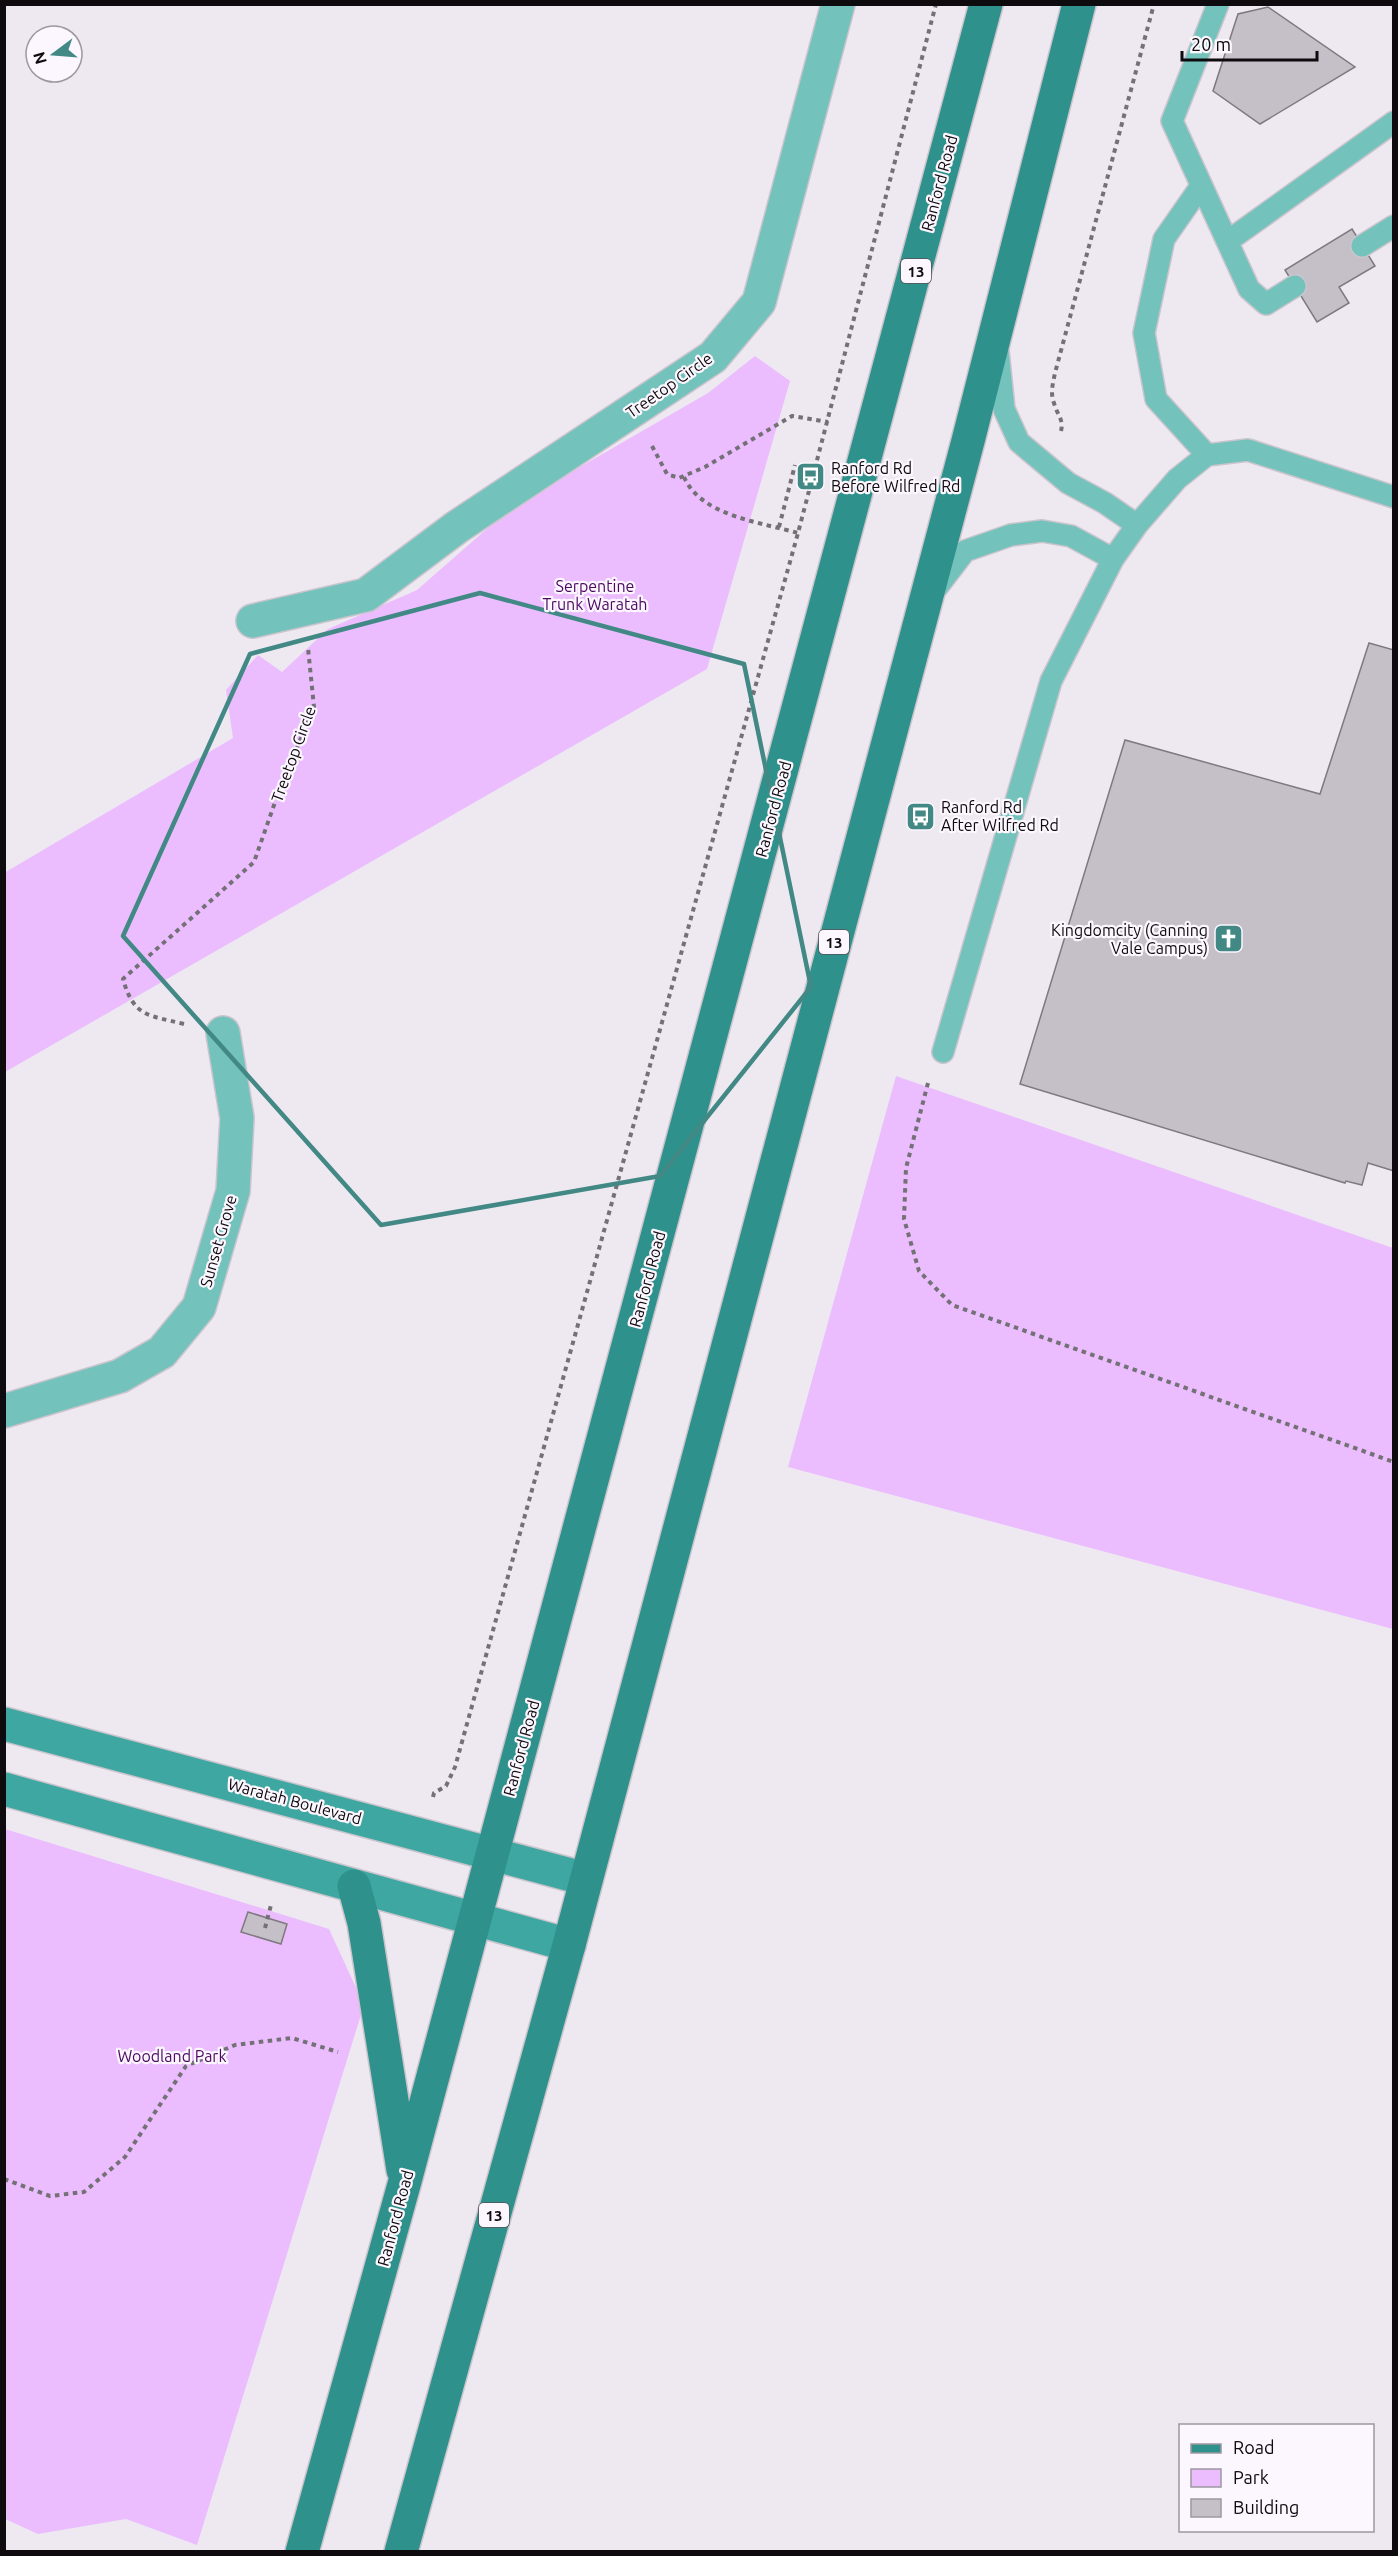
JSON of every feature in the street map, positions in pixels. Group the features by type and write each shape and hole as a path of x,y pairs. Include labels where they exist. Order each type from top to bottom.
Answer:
{"main road":[{"name":"Ranford Road","path":"302,2552 405,2181 791,744 986,4"},
{"name":"13","path":"401,2552 569,1945 924,605 1079,4"},
{"path":"354,1886 364,1923 405,2181"}],"street":[{"name":"Treetop Circle","path":"253,621 366,595 457,527 713,357 759,302 838,4"},
{"name":"Sunset Grove","path":"4,1411 120,1376 162,1352 200,1307 233,1191 237,1118 223,1033"},
{"name":"Waratah Boulevard","path":"4,1724 586,1879"},
{"path":"4,1789 569,1945"}],"lane":[{"path":"1218,4 1172,121 1249,289 1266,304 1294,286"},
{"path":"1228,241 1391,129"},
{"path":"1202,186 1164,240 1144,333 1156,399 1207,455"},
{"path":"1362,246 1394,226"},
{"path":"998,318 999,365 1004,409 1019,442 1068,483 1105,503 1137,525"},
{"path":"943,1052 1051,681 1113,559 1137,525 1177,479 1207,455 1248,450 1394,497"},
{"path":"924,605 965,551 1011,535 1041,531 1071,536 1113,559"}],"path":[{"path":"434,1793 446,1786 455,1767 798,533 936,4"},
{"path":"1061,434 1064,422 1053,401 1052,387 1055,373 1154,4"},
{"path":"640,406 651,424 646,433 664,470 672,477 684,477 792,416 828,422"},
{"path":"779,527 795,465"},
{"path":"684,477 688,487 710,506 726,513 798,533"},
{"name":"Treetop Circle","path":"223,1033 144,1013 129,1000 123,980 254,862 279,791 314,707 304,610"},
{"path":"943,1052 929,1080 906,1168 904,1219 919,1271 952,1305 1394,1462"},
{"path":"4,2180 50,2196 84,2192 124,2157 186,2066 235,2045 292,2038 338,2052"}],"highlighted area":[{"path":"480,593 744,664 811,987 660,1176 381,1225 123,936 250,654"}],"green space":[{"name":"Serpentine Trunk Waratah","path":"755,356 790,381 707,669 5,1072 4,873 233,738 226,690 258,655 282,672 328,629 417,590 514,505 708,393"},
{"path":"896,1076 1393,1248 1393,1629 788,1467"},
{"name":"Woodland Park","path":"5,1829 329,1929 364,2005 197,2545 126,2519 38,2534 5,2519"}],"building":[{"path":"1268,7 1355,67 1260,124 1213,91 1238,14"},
{"path":"1352,229 1375,266 1339,287 1349,303 1317,322 1285,270"},
{"name":"Kingdomcity (Canning Vale Campus)","path":"1369,643 1394,650 1394,1171 1368,1163 1362,1185 1346,1181 1345,1183 1020,1084 1125,740 1320,794"},
{"path":"248,1912 287,1924 281,1944 241,1932"}],"place":[{"name":"Ranford Rd Before Wilfred Rd","path":"810,477"},
{"name":"Ranford Rd After Wilfred Rd","path":"920,816"},
{"name":"Kingdomcity (Canning Vale Campus)","path":"1229,939"}]}
